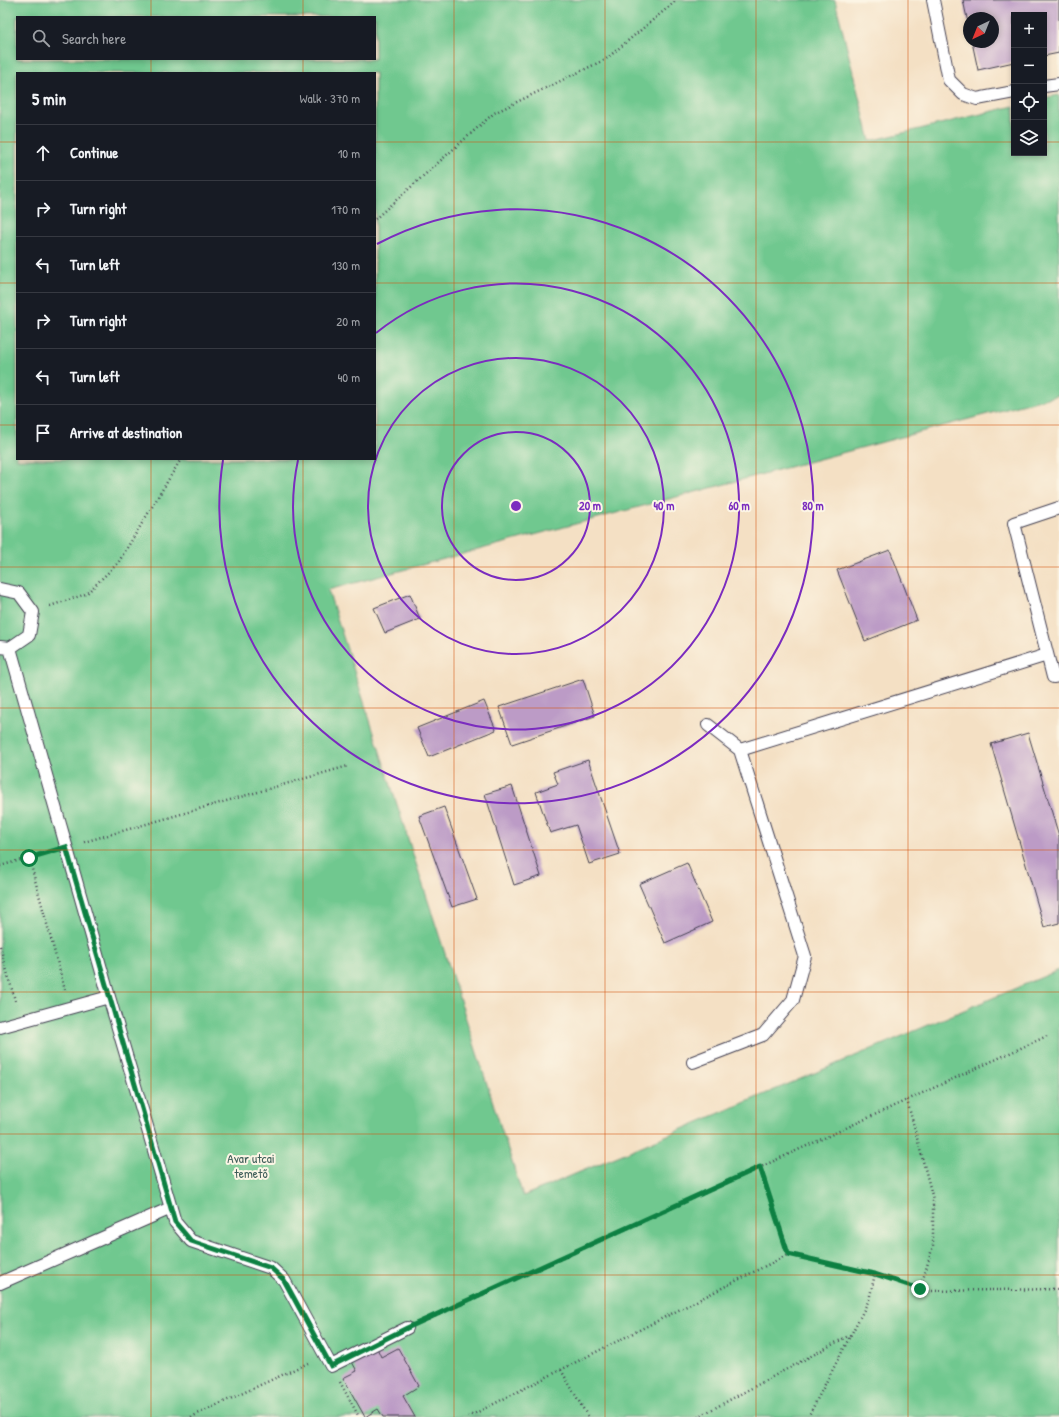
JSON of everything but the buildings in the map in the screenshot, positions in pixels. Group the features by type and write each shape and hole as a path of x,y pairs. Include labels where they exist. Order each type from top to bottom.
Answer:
{"lane":[{"path":"933,0 949,80 963,94 977,99 1011,93"},
{"path":"1047,86 1059,84"},
{"path":"1059,508 1014,523 1053,677 1059,676"},
{"path":"0,589 19,593 33,612 29,635 5,648 66,847 108,997 175,1222 191,1241 271,1268 284,1280 331,1366 407,1328"},
{"path":"740,750 1047,655"},
{"path":"692,1062 763,1035 794,1000 805,956 740,750 708,725"},
{"path":"0,1027 108,997"},
{"path":"0,1283 171,1208"}],"path":[{"path":"376,218 494,113 606,59 678,0"},
{"path":"33,612 86,594 118,563 180,460"},
{"path":"0,866 348,766"},
{"path":"29,858 70,1008"},
{"path":"0,946 21,1021"},
{"path":"407,1328 1047,1036"},
{"path":"907,1100 933,1199 933,1246 920,1289"},
{"path":"760,1167 788,1254"},
{"path":"468,1417 788,1254 875,1274 928,1291 1059,1289"},
{"path":"808,1417 868,1300 875,1274"},
{"path":"698,1417 850,1335"},
{"path":"191,1417 325,1355"},
{"path":"331,1366 359,1417"},
{"path":"561,1370 588,1417"}],"green space":[{"name":"Avar utcai temető","path":"0,0 835,0 870,141 1011,107 1011,156 1047,156 1047,97 1059,95 1059,395 328,590 523,1196 1059,970 1059,1417 0,1417"}],"route":[{"path":"29,858 66,847 108,997 175,1222 191,1241 271,1268 284,1280 331,1366 407,1328 760,1167 788,1254 875,1274 920,1289"}]}
